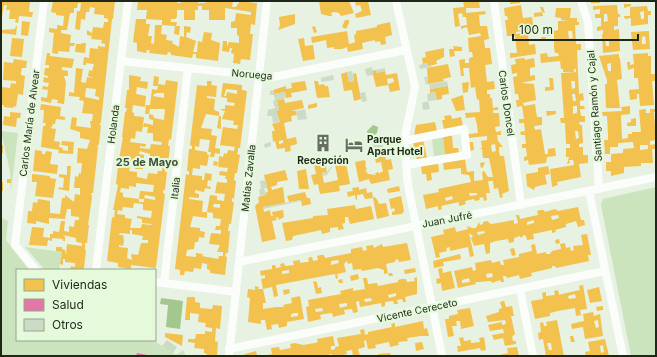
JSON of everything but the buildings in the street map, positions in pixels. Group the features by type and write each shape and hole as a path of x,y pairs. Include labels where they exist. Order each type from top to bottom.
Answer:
{"street":[{"name":"Carlos María de Alvear","path":"35,269 15,245 44,1"},
{"name":"Holanda","path":"96,269 128,1"},
{"name":"Matías Zavalla","path":"229,352 267,1"},
{"path":"396,1 415,87 404,141 408,186 442,356"},
{"name":"Carlos Doncel","path":"494,1 521,205"},
{"name":"Santiago Ramón y Cajal","path":"581,1 588,22 599,189"},
{"name":"Noruega","path":"121,61 273,77 406,50"},
{"name":"Italia","path":"164,283 188,68"},
{"path":"404,141 464,129 467,155 406,165"},
{"name":"Juan Jufré","path":"239,262 656,177"},
{"path":"589,191 623,356"},
{"name":"Vicente Cereceto","path":"229,352 432,307 605,271"},
{"path":"156,282 236,292"},
{"path":"520,289 533,356"}],"shaded area":[{"path":"373,125 378,127 377,133 372,137 368,137 367,131"},
{"path":"1,131 18,133 11,191 10,172"},
{"path":"443,136 445,155 434,157 432,138"},
{"path":"656,187 656,356 631,356 601,205 603,199"},
{"path":"1,218 8,221 6,240 28,269 16,269 16,341 155,341 176,355 183,350 186,356 1,356"},
{"path":"25,247 62,252 59,269 44,269"},
{"path":"161,298 183,301 180,329 166,327 168,305 160,304"}],"place":[{"name":"Recepción","path":"323,143"},
{"name":"Parque Apart Hotel","path":"354,145"}],"district":[{"name":"25 de Mayo","path":"147,162"}]}
